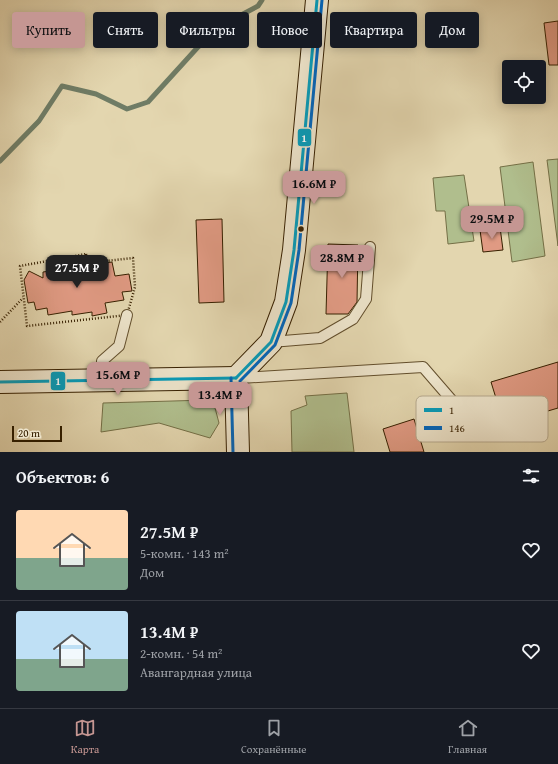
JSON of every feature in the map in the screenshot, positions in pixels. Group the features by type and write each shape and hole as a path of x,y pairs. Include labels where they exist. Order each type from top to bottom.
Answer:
{"main road":[{"path":"0,382 236,378 271,342 286,302 294,250 317,0"},
{"path":"236,378 238,452"}],"lane":[{"path":"271,342 320,338 353,319 366,299 370,246"},
{"path":"101,380 102,361 119,346 127,315"},
{"path":"236,378 424,367 448,396"}],"path":[{"path":"86,254 88,263 133,258 135,287 127,315 27,326 20,266 86,254"},
{"path":"0,322 23,298"}],"green space":[{"path":"558,159 558,246 547,160"},
{"path":"533,162 545,256 512,262 500,167"},
{"path":"464,175 474,241 448,244 445,211 436,211 433,178"},
{"path":"347,393 354,452 292,452 291,411 307,405 305,396"},
{"path":"207,400 214,404 219,423 210,438 159,423 101,432 103,403"}],"building":[{"path":"558,21 558,65 549,65 544,23"},
{"path":"222,219 224,302 199,303 196,220"},
{"path":"500,227 503,250 483,252 480,230"},
{"path":"328,244 358,245 357,302 348,314 326,314"},
{"path":"112,262 115,276 129,274 132,291 122,292 124,300 105,303 107,313 92,316 92,312 72,315 72,311 48,315 47,308 36,310 34,302 28,303 24,280 29,271 43,278 43,272"},
{"path":"558,362 558,408 548,411 548,396 495,396 491,382"},
{"path":"414,419 416,426 416,442 421,442 424,452 390,452 383,429"}],"waterway":[{"path":"0,161 39,121 62,86 96,94 127,109 148,102 198,47 228,22 258,6 262,0"}],"transit line":[{"name":"1","path":"236,378 271,342 286,302 294,250 317,0"},
{"name":"146","path":"240,381 275,345 291,303 299,250 322,0"},
{"name":"146","path":"231,378 233,452"},
{"name":"1","path":"0,382 236,378"}]}
